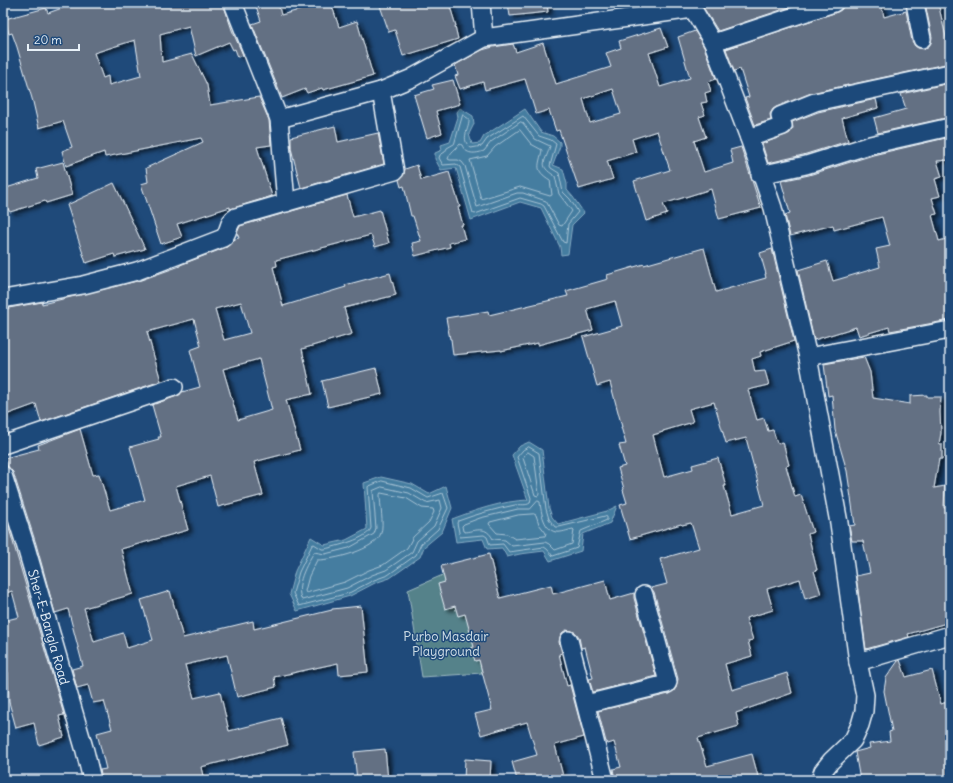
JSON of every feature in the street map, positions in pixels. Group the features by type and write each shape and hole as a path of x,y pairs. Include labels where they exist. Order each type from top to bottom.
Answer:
{"street":[{"path":"233,3 279,119 286,203"},
{"path":"481,3 484,38"},
{"path":"713,43 834,3"},
{"path":"915,3 922,38"},
{"path":"279,119 381,91 412,78 484,38 693,6 713,43 749,138 760,175 777,222 808,357 839,523 858,662 865,695 864,710 860,725 853,740 831,761 823,771 820,780"},
{"path":"749,138 783,126 780,116 815,102 950,73"},
{"path":"3,299 83,285 137,271 223,238 226,236 229,223 236,217 395,172 381,91"},
{"path":"760,175 806,165 870,145 950,127"},
{"path":"808,357 950,330"},
{"path":"3,445 174,387"},
{"name":"Sher-E-Bangla Road","path":"4,480 85,751 92,780"},
{"path":"586,704 667,684 668,682 644,595"},
{"path":"858,662 950,635"},
{"path":"569,640 605,780"}],"green space":[{"name":"Purbo Masdair Playground","path":"459,568 482,673 422,677 408,590"}],"water":[{"path":"460,108 473,116 474,124 469,134 472,144 480,143 484,136 525,109 541,132 553,136 560,142 553,165 563,169 567,190 584,213 572,225 568,254 561,255 560,247 541,208 520,202 471,220 456,168 441,170 435,159 435,153 442,150 441,145 450,142 458,117 457,112"},
{"path":"529,442 542,450 549,508 552,517 558,524 607,511 617,506 610,523 583,534 581,551 550,561 544,551 507,557 502,548 487,549 483,539 456,542 452,519 499,504 528,500 512,455 520,446"},
{"path":"381,477 412,484 429,494 446,486 452,508 442,532 424,547 420,557 390,578 375,583 350,596 297,611 289,594 295,571 311,537 324,545 346,540 367,529 364,483"}],"building":[{"path":"76,3 223,3 232,30 243,55 238,57 235,49 233,50 229,42 196,56 189,26 160,34 162,62 192,54 207,85 210,105 259,97 269,120 271,145 257,147 272,196 230,209 230,207 177,224 182,237 161,244 141,184 148,182 146,168 203,142 201,138 105,157 104,152 66,166 62,151 72,147 63,121 39,128 17,47 12,33 9,34 5,19 46,8 48,13","holes":["135,40 141,76 109,85 108,76 103,78 94,53"]},
{"path":"255,3 278,3 281,15 314,6 313,3 331,3 339,27 357,21 373,76 323,90 322,88 307,93 305,89 282,98 252,24 261,21"},
{"path":"379,3 449,3 456,26 458,39 403,56 395,30 389,32"},
{"path":"508,3 547,3 548,12 510,16"},
{"path":"704,3 802,3 718,31 703,7"},
{"path":"881,3 884,17 906,11 912,41 918,48 924,49 931,43 932,37 925,3 938,3 950,54 950,63 811,93 776,107 770,114 771,120 755,125 745,98 749,97 740,69 734,71 726,49 837,12 842,9 844,4"},
{"path":"661,28 668,47 649,53 660,87 690,78 678,37 695,31 704,47 716,79 708,82 711,91 705,93 707,102 701,103 705,115 699,117 706,137 694,141 704,172 733,163 730,150 741,147 761,208 719,219 711,189 663,204 667,214 646,221 634,181 670,170 657,131 632,139 636,152 607,161 613,179 579,189 559,130 556,131 549,110 536,114 525,79 485,90 483,82 460,89 455,76 458,75 455,65 482,50 513,44 516,52 543,43 556,84 611,67 606,53 621,48 619,41","holes":["613,89 621,114 590,123 583,99"]},
{"path":"453,80 460,104 436,111 442,133 427,138 414,95 434,89 432,85"},
{"path":"950,83 950,117 878,133 874,118 906,109 901,94"},
{"path":"876,99 878,108 842,118 848,141 803,155 768,163 762,144 790,133 793,128 792,122 818,112"},
{"path":"335,126 338,142 378,133 384,164 301,188 291,148 291,137"},
{"path":"950,137 950,160 937,161 942,177 935,179 940,196 932,198 937,214 932,215 939,241 950,238 950,320 890,331 889,327 859,336 856,327 814,340 798,270 827,261 833,281 880,267 876,249 890,246 882,217 834,230 833,225 790,236 785,215 790,213 781,181 809,175 873,155"},
{"path":"63,162 72,195 46,203 45,201 10,212 3,202 3,189 38,178 36,169"},
{"path":"417,165 421,180 449,172 460,207 458,207 465,239 449,243 450,247 415,256 412,243 421,241 413,216 411,216 404,186 401,187 399,180 404,174 405,169"},
{"path":"114,183 145,249 115,257 114,254 86,263 67,205"},
{"path":"347,195 353,217 380,210 389,243 375,247 371,235 276,260 277,266 273,267 283,306 346,287 345,285 390,273 396,295 344,308 352,334 302,349 312,394 286,400 300,450 254,462 263,495 218,507 210,476 176,486 188,530 121,549 133,594 84,608 94,642 123,633 127,648 153,640 141,600 170,591 183,638 253,621 254,629 332,609 361,606 368,672 339,675 338,663 274,677 276,687 237,697 227,655 185,665 194,698 220,692 229,731 281,718 288,745 201,767 204,780 102,780 100,770 106,769 97,733 112,729 104,701 93,703 88,685 77,688 72,669 83,666 68,609 55,613 36,544 13,472 8,467 5,458 39,449 38,445 80,429 93,475 99,474 110,510 145,500 130,447 159,439 158,437 161,437 152,405 177,396 182,392 200,387 190,350 201,346 194,319 147,332 161,381 41,422 36,404 3,416 3,309 42,302 42,304 141,280 227,247 235,239 239,238 237,233 240,226","holes":["241,302 250,333 224,340 215,309","259,359 272,410 238,420 223,369"]},
{"path":"704,248 716,292 766,278 760,253 772,249 794,341 760,352 761,356 752,359 755,372 765,371 769,385 748,390 757,420 764,418 768,431 773,430 777,443 783,442 789,465 786,466 795,497 801,495 813,532 808,534 817,570 814,571 821,594 805,599 800,579 767,589 773,610 746,618 753,640 748,641 752,656 725,664 732,690 787,673 792,693 736,713 739,726 698,738 707,766 752,754 759,780 615,780 613,769 621,767 614,742 608,744 606,742 598,711 669,694 676,688 678,679 654,592 651,588 667,584 660,559 699,548 691,523 681,524 630,539 620,505 627,503 618,468 625,466 619,445 626,444 610,382 597,386 583,337 622,326 615,301 587,309 593,330 538,345 538,343 501,351 453,355 446,318 488,311 489,315 568,296 566,291 608,279 607,275","holes":["714,402 726,443 746,438 764,505 732,514 718,458 692,465 693,469 664,477 653,435 693,422 689,409"]},
{"path":"864,357 870,372 873,398 910,404 910,396 927,395 927,397 941,397 941,433 939,444 942,444 942,459 939,459 934,488 945,486 944,508 947,508 950,541 950,622 908,634 909,637 866,649 856,576 870,573 863,541 852,541 849,526 855,525 847,471 835,430 832,395 828,396 824,364"},
{"path":"376,368 382,394 328,407 322,381"},
{"path":"3,508 64,715 59,716 64,737 39,745 34,723 16,728 9,702 8,672 3,673 3,621 19,617 12,591 3,594"},
{"path":"489,554 500,598 551,585 553,594 605,580 610,600 634,593 634,598 656,676 593,692 589,679 593,678 585,647 581,648 579,637 576,633 566,630 560,637 559,642 562,653 559,654 567,686 570,685 584,737 555,745 564,780 517,780 512,762 537,755 527,722 481,735 475,714 492,710 479,660 475,661 471,648 474,647 465,614 458,616 455,606 445,609 438,584 445,582 441,566"},
{"path":"900,660 906,677 932,670 941,704 950,701 950,777 935,780 860,780 855,752 870,748 869,744 890,741 889,732 892,731 884,691 886,678"},
{"path":"385,749 388,780 357,780 354,752"},
{"path":"465,759 491,761 490,780 464,780"}]}
